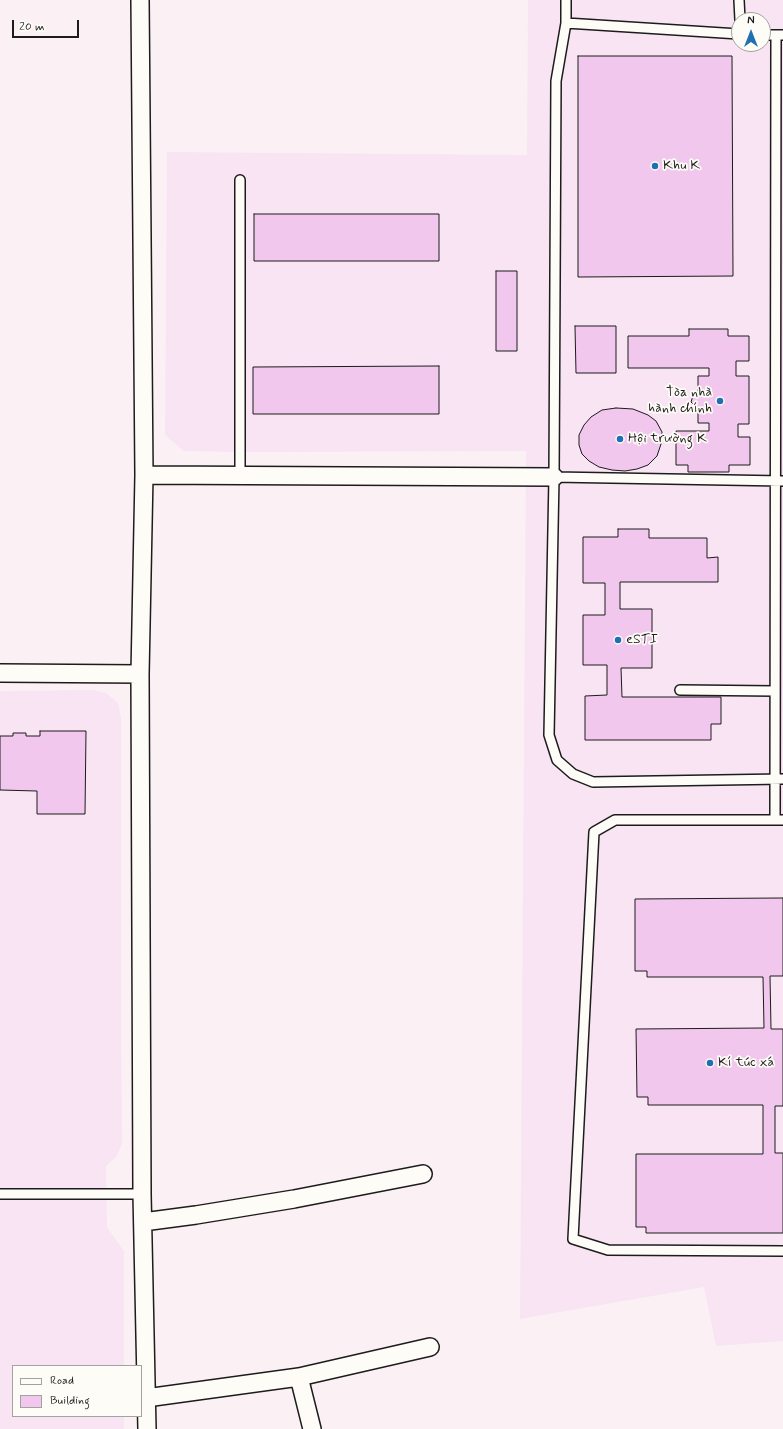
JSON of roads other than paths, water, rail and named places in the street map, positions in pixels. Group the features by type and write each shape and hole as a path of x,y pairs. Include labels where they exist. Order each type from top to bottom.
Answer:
{"street":[{"path":"140,0 144,475 140,674 142,1194 147,1429"},
{"path":"144,475 554,477"},
{"path":"0,673 140,674"},
{"path":"143,1222 294,1199 423,1174"},
{"path":"146,1398 299,1377 430,1347"},
{"path":"299,1377 312,1429"}],"lane":[{"path":"566,0 566,23 556,81 554,477 550,735 557,760 573,774 593,782 779,779"},
{"path":"740,0 740,12"},
{"path":"566,23 731,33"},
{"path":"779,35 779,659 775,691 779,779 779,820 615,820 594,832 573,1239 608,1250 783,1251"},
{"path":"240,180 240,475"},
{"path":"554,477 779,481"},
{"path":"680,690 775,691"},
{"path":"0,1194 142,1194"}],"place":[{"name":"Khu K","path":"655,166"},
{"name":"Tòa nhà hành chính","path":"720,401"},
{"name":"Hội trường K","path":"620,439"},
{"name":"eSTI","path":"618,640"},
{"name":"Kí túc xá","path":"710,1063"}]}
